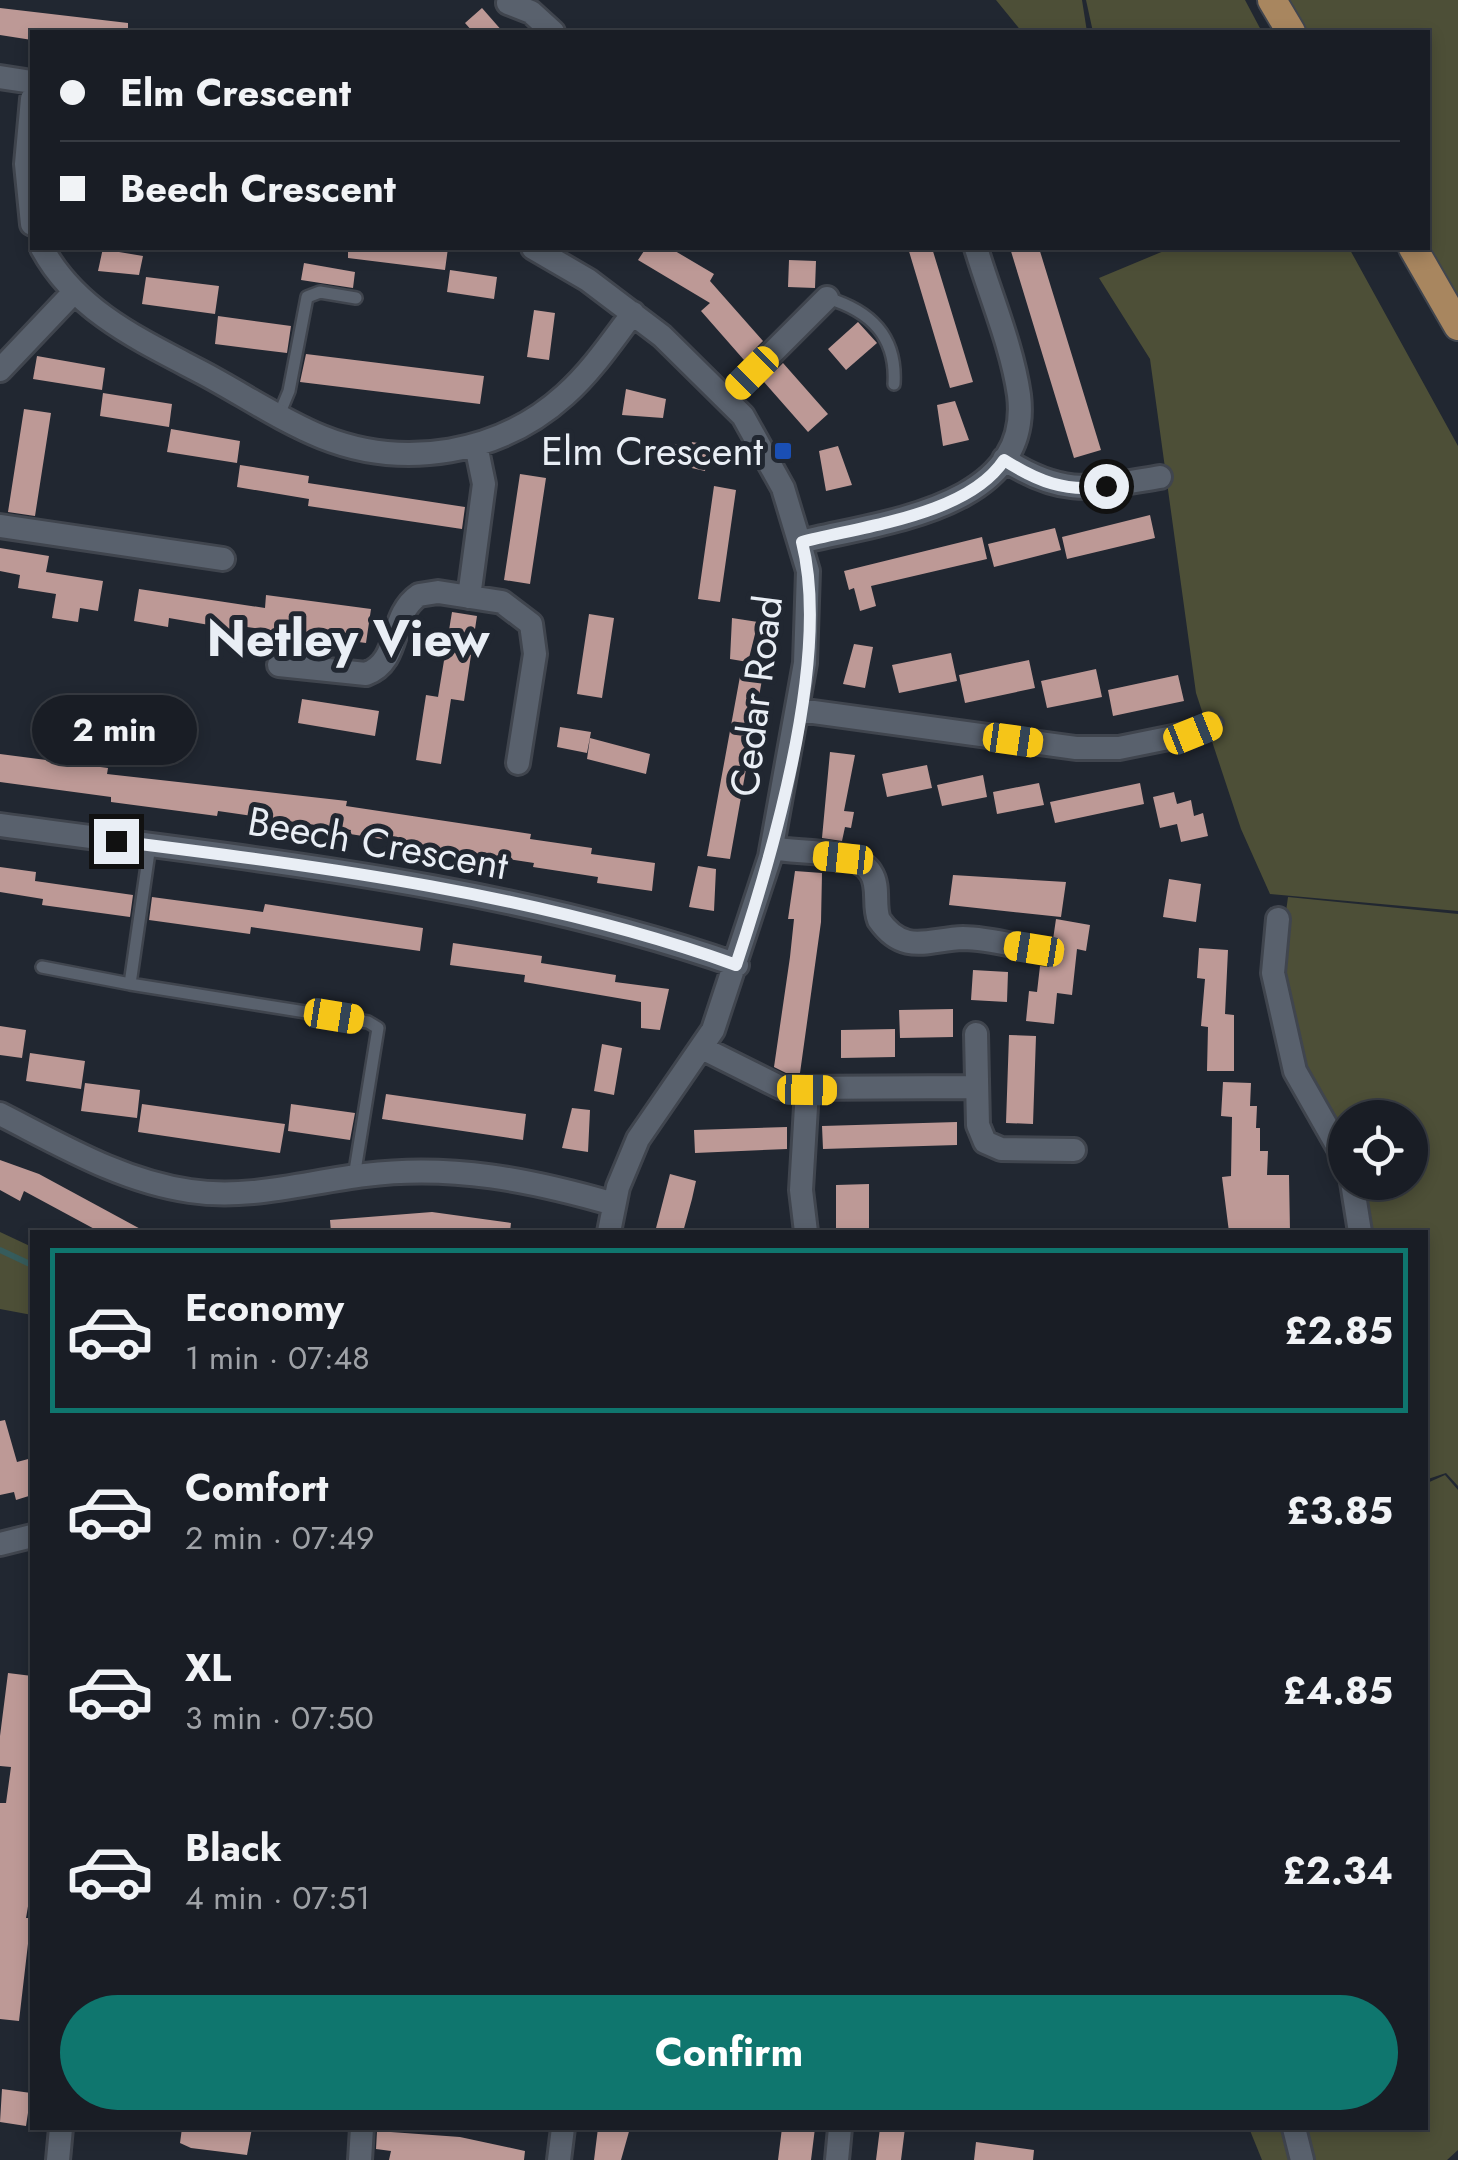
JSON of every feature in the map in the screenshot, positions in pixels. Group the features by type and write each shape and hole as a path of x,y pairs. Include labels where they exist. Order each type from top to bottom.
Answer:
{"main road":[{"path":"1272,0 1290,30"},
{"path":"1415,250 1458,326"}],"street":[{"path":"508,2 531,12 551,30"},
{"path":"0,77 30,82"},
{"path":"30,124 26,175 30,208"},
{"path":"43,250 74,292 105,318 319,436 377,452 418,455 476,445 552,406 587,372 633,313"},
{"name":"Cedar Road","path":"536,250 633,313 726,398 765,450 802,542 809,614 799,710 772,848 736,965 702,1048 638,1139 614,1204 609,1230"},
{"path":"802,542 950,503 986,481 1004,460 1017,429 1018,390 977,250"},
{"path":"0,370 74,292"},
{"path":"726,398 827,298"},
{"path":"468,597 484,484 476,445"},
{"path":"1004,460 1042,481 1076,490 1160,477"},
{"path":"0,526 223,558"},
{"path":"279,665 366,674 386,660 398,619 411,600 428,592 513,608 534,632 518,763"},
{"path":"799,710 1076,748 1119,748 1193,733"},
{"path":"1170,740 1175,764"},
{"name":"Beech Crescent","path":"0,825 290,864 508,903 736,965"},
{"path":"772,848 843,858 866,866 874,878 879,920 908,944 927,946 966,938 1034,949"},
{"path":"1278,919 1273,972 1295,1072 1328,1129"},
{"path":"976,1034 978,1125 985,1142 1002,1148 1074,1150"},
{"path":"702,1048 762,1082 807,1090 977,1087"},
{"path":"806,1230 801,1190 807,1090"},
{"path":"0,1114 114,1171 171,1188 250,1193 354,1177 471,1172 518,1178 614,1204"},
{"path":"1355,1200 1360,1230"},
{"path":"0,1544 30,1536"},
{"path":"58,2160 61,2130"},
{"path":"360,2160 362,2130"},
{"path":"558,2160 563,2130"},
{"path":"837,2160 840,2130"},
{"path":"1294,2130 1302,2160"}],"lane":[{"path":"279,415 289,391 307,297 320,292 356,298"},
{"path":"827,298 863,313 880,329 893,355 894,384"},
{"path":"1193,733 1217,724"},
{"path":"130,984 150,845"},
{"path":"42,967 368,1022 378,1028 354,1177"}],"green space":[{"path":"996,0 1082,0 1087,30 1020,30"},
{"path":"1086,0 1245,0 1261,30 1093,30"},
{"path":"1282,0 1458,0 1458,308 1429,250 1430,30 1299,30"},
{"path":"1166,250 1350,250 1458,446 1458,911 1270,894 1241,829 1196,693 1150,359 1099,278"},
{"path":"1288,897 1458,914 1458,1486 1446,1473 1428,1479 1428,1230 1364,1230 1360,1200 1428,1200 1428,1100 1328,1100 1328,1118 1313,1097 1292,1044 1283,970"},
{"path":"0,1232 30,1246 30,1315 0,1309"},
{"path":"1445,1475 1458,1490 1458,2150 1447,2160 1262,2160 1250,2130 1428,2130 1428,1483"}],"building":[{"path":"0,8 128,23 128,30 30,30 30,40 0,35"},
{"path":"482,8 501,30 471,30 465,23"},
{"path":"103,250 143,256 139,275 98,271"},
{"path":"348,250 448,250 445,270 348,258"},
{"path":"645,250 673,250 714,274 710,281 763,341 744,360 701,311 710,303 638,260"},
{"path":"909,250 933,250 973,382 950,388"},
{"path":"1011,250 1040,250 1101,450 1074,458"},
{"path":"789,260 816,261 815,288 788,287"},
{"path":"304,263 355,272 353,288 301,280"},
{"path":"450,270 497,277 494,299 447,292"},
{"path":"146,277 219,286 215,314 142,304"},
{"path":"534,310 555,313 549,360 527,357"},
{"path":"218,316 291,326 287,353 215,344"},
{"path":"858,322 877,343 846,370 828,349"},
{"path":"306,354 484,376 480,404 300,382"},
{"path":"37,356 105,368 102,390 33,379"},
{"path":"783,363 828,414 808,432 764,382"},
{"path":"626,389 666,399 663,418 622,415"},
{"path":"103,393 172,404 169,427 100,416"},
{"path":"955,401 969,440 943,446 937,405"},
{"path":"24,409 51,413 35,516 8,512"},
{"path":"171,429 240,441 237,463 167,452"},
{"path":"692,442 709,445 705,471 665,462 667,443 691,446"},
{"path":"838,446 852,485 826,491 819,451"},
{"path":"240,465 309,476 308,483 465,507 462,529 308,506 309,499 237,487"},
{"path":"520,474 546,478 530,584 504,580"},
{"path":"714,486 736,490 720,602 698,599"},
{"path":"1150,515 1155,538 1067,559 1062,537"},
{"path":"1055,528 1061,550 994,567 988,544"},
{"path":"982,537 987,559 871,586 876,606 860,611 854,588 849,590 844,571"},
{"path":"0,548 49,556 46,572 103,581 98,611 80,608 78,622 52,618 56,594 18,588 20,575 0,571"},
{"path":"139,589 265,608 266,595 371,609 366,643 247,627 244,647 213,642 215,626 169,618 168,627 134,621"},
{"path":"452,612 477,616 464,701 438,697"},
{"path":"589,614 614,618 602,698 577,694"},
{"path":"732,618 758,622 748,662 730,659"},
{"path":"854,644 873,647 865,688 843,684"},
{"path":"951,653 957,681 899,693 892,665"},
{"path":"1029,660 1035,688 965,703 959,675"},
{"path":"1096,669 1102,697 1047,708 1041,681"},
{"path":"741,671 763,674 730,859 707,856"},
{"path":"1178,675 1184,701 1113,716 1108,690"},
{"path":"426,695 451,699 441,764 416,760"},
{"path":"302,699 379,711 375,736 298,723"},
{"path":"560,727 591,732 587,753 557,747"},
{"path":"590,738 650,754 646,774 587,759"},
{"path":"830,752 855,755 844,811 854,812 851,828 845,827 842,841 822,838"},
{"path":"0,754 108,768 107,774 347,801 346,806 531,834 530,839 592,848 591,854 655,863 652,891 597,883 598,877 533,867 534,863 350,834 351,830 218,811 217,816 111,802 111,797 0,782"},
{"path":"927,765 932,788 887,797 882,774"},
{"path":"983,775 987,797 942,806 937,785"},
{"path":"1039,783 1044,805 997,814 993,792"},
{"path":"1140,783 1144,804 1055,823 1050,802"},
{"path":"1174,792 1177,804 1191,800 1194,816 1203,813 1208,836 1181,842 1177,824 1160,828 1153,797"},
{"path":"698,866 716,869 714,911 689,907"},
{"path":"0,867 36,872 35,881 133,895 130,917 42,905 43,899 0,892"},
{"path":"795,871 822,873 821,922 800,1073 786,1073 774,1067 790,957 794,919 788,919"},
{"path":"953,875 1066,882 1061,917 949,905"},
{"path":"1169,879 1201,884 1196,922 1163,917"},
{"path":"152,897 263,912 265,904 423,928 420,951 251,927 250,934 149,920"},
{"path":"1056,919 1090,925 1086,951 1077,949 1072,995 1057,993 1054,1024 1026,1021 1029,991 1037,992 1040,966 1049,967"},
{"path":"453,943 542,956 541,963 616,975 615,982 669,989 660,1030 641,1028 641,1002 524,982 525,975 450,965"},
{"path":"1199,948 1228,950 1225,1014 1234,1015 1234,1071 1207,1071 1208,1027 1201,1026 1205,979 1197,978"},
{"path":"973,970 1008,972 1007,1002 971,1000"},
{"path":"953,1009 953,1037 900,1038 899,1010"},
{"path":"0,1026 26,1030 22,1058 0,1055"},
{"path":"895,1029 895,1057 841,1058 841,1030"},
{"path":"1009,1035 1036,1036 1033,1124 1006,1123"},
{"path":"602,1044 622,1048 614,1095 594,1091"},
{"path":"30,1053 85,1061 81,1089 26,1081"},
{"path":"1223,1082 1251,1083 1250,1106 1257,1106 1260,1151 1268,1151 1267,1175 1289,1175 1290,1230 1229,1230 1222,1177 1231,1176 1232,1117 1221,1116"},
{"path":"85,1083 140,1090 137,1118 81,1111"},
{"path":"386,1094 526,1114 523,1140 382,1119"},
{"path":"142,1104 285,1124 280,1153 138,1132"},
{"path":"291,1104 355,1113 350,1140 288,1131"},
{"path":"572,1108 590,1110 588,1152 562,1148"},
{"path":"957,1122 957,1145 823,1149 822,1126"},
{"path":"787,1127 787,1149 695,1153 694,1130"},
{"path":"0,1160 39,1174 142,1230 96,1230 24,1191 20,1201 0,1190"},
{"path":"670,1174 696,1181 684,1230 656,1230"},
{"path":"869,1184 869,1230 836,1230 836,1185"},
{"path":"432,1212 511,1223 510,1230 331,1230 330,1220"},
{"path":"5,1420 17,1462 30,1459 30,1496 16,1500 14,1492 0,1495 0,1421"},
{"path":"8,1673 30,1676 30,1895 26,1918 30,1918 30,1927 19,2021 0,2019 0,1803 6,1803 11,1767 0,1766"},
{"path":"2,2089 30,2093 26,2126 0,2122"},
{"path":"182,2130 252,2130 247,2155 180,2143"},
{"path":"598,2130 629,2130 621,2160 594,2160"},
{"path":"782,2130 815,2130 811,2160 778,2160"},
{"path":"880,2130 905,2130 901,2160 876,2160"},
{"path":"377,2131 460,2137 525,2151 524,2160 389,2160 391,2151 376,2149"},
{"path":"976,2142 1034,2150 1033,2160 974,2160"}],"waterway":[{"path":"0,1250 30,1264"}],"place":[{"name":"Elm Crescent","path":"783,451"}],"district":[{"name":"Netley View","path":"348,638"}],"route":[{"path":"116,841 290,864 508,903 736,965 772,848 793,750 809,614 808,571 802,542 950,503 986,481 1004,460 1051,484 1076,490 1106,486"}]}
